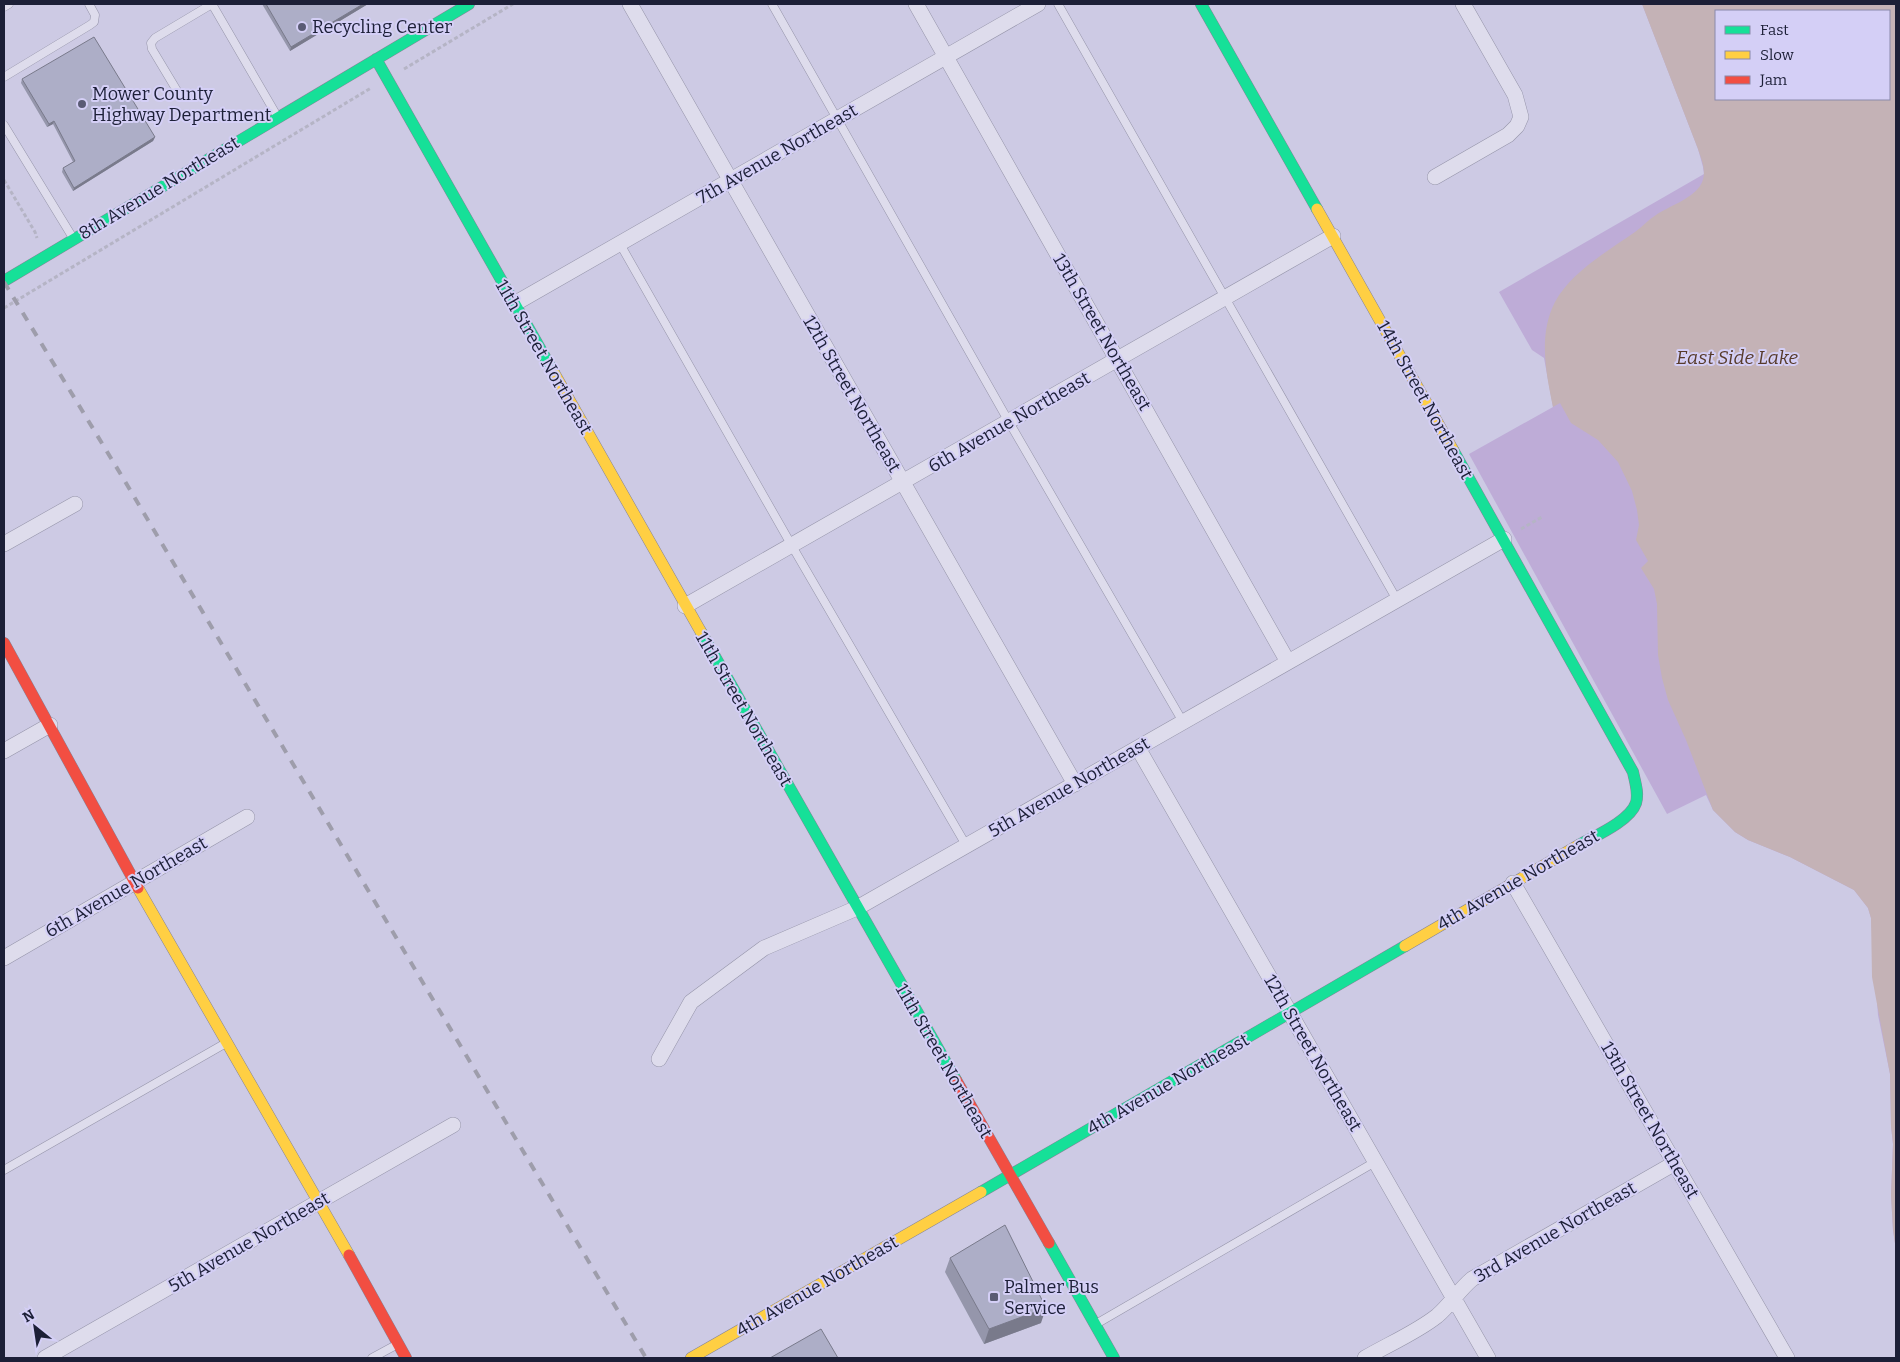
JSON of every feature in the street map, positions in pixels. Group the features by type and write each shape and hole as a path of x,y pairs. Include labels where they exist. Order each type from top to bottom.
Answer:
{"street":[{"name":"8th Avenue Northeast","path":"4,280 469,4"},
{"name":"12th Street Northeast","path":"630,4 1075,784"},
{"name":"13th Street Northeast","path":"916,4 1288,662"},
{"name":"7th Avenue Northeast","path":"514,304 1038,4"},
{"name":"14th Street Northeast","path":"1201,4 1504,539 1633,772 1638,789 1638,800"},
{"path":"1436,177 1508,135 1517,126 1521,117 1514,95 1463,4"},
{"name":"11th Street Northeast","path":"376,59 685,606 1114,1358"},
{"name":"6th Avenue Northeast","path":"685,606 1333,236"},
{"path":"4,544 75,504"},
{"name":"5th Avenue Northeast","path":"659,1059 691,1002 764,948 857,908 1504,539"},
{"path":"4,643 135,882 320,1202 406,1358"},
{"path":"4,751 50,725"},
{"name":"12th Street Northeast","path":"1138,748 1488,1358"},
{"name":"4th Avenue Northeast","path":"690,1358 1009,1176 1614,825 1627,816 1638,800"},
{"name":"6th Avenue Northeast","path":"4,958 247,817"},
{"name":"13th Street Northeast","path":"1513,883 1787,1358"},
{"name":"5th Avenue Northeast","path":"45,1358 454,1125"},
{"name":"3rd Avenue Northeast","path":"1365,1358 1434,1318 1454,1300 1462,1288 1472,1279 1675,1163"}],"lane":[{"path":"4,7 9,4"},
{"path":"4,77 90,26 94,22 96,15 89,4"},
{"path":"179,94 152,48 151,43 155,38 212,4 278,117"},
{"path":"772,4 1009,422 1183,722"},
{"path":"1058,4 1397,600"},
{"path":"4,125 73,239"},
{"path":"620,244 792,546 966,845"},
{"path":"4,1170 228,1042"},
{"path":"1094,1324 1375,1162"},
{"path":"372,1358 398,1344"}],"path":[{"path":"4,308 513,4"},
{"path":"4,180 35,232 42,258 51,279"}],"shaded area":[{"name":"East Side Lake","path":"1642,4 1896,4 1896,1250 1891,1195 1893,1144 1890,1074 1878,1015 1871,918 1868,908 1854,890 1790,857 1748,840 1735,832 1713,810 1706,795 1667,814 1469,454 1553,407 1544,358 1532,350 1499,292 1704,174 1698,149"}],"water":[{"name":"East Side Lake","path":"1642,4 1896,4 1896,1250 1891,1195 1893,1144 1890,1074 1872,977 1871,918 1868,908 1854,890 1790,857 1748,840 1735,832 1713,810 1686,740 1668,700 1662,678 1658,655 1657,604 1654,589 1641,568 1648,561 1636,540 1639,525 1632,491 1618,462 1598,440 1571,423 1560,403 1553,407 1548,381 1545,354 1547,328 1555,302 1562,291 1570,281 1591,263 1653,217 1696,191 1704,177 1702,163"}],"building":[{"name":"Recycling Center","path":"266,4 363,4 291,47"},
{"name":"Mower County Highway Department","path":"94,37 155,137 74,188 63,168 75,161 54,121 49,124 22,79"},
{"name":"Palmer Bus Service","path":"1005,1225 1046,1308 989,1329 950,1258"},
{"path":"821,1329 838,1358 770,1358"}],"railway":[{"path":"4,282 120,473 646,1358"}],"traffic: fast":[{"path":"4,281 469,4"},
{"path":"1201,4 1317,209"},
{"path":"376,59 554,373"},
{"path":"1453,450 1633,772 1637,795 1636,803 1632,810 1620,822 1579,845"},
{"path":"701,632 956,1080"},
{"path":"981,1192 1405,946"},
{"path":"1049,1243 1114,1358"}],"traffic: slow":[{"path":"1317,209 1453,450"},
{"path":"554,373 701,632"},
{"path":"1405,946 1579,845"},
{"path":"138,888 349,1255"},
{"path":"691,1358 981,1192"}],"traffic: jam":[{"path":"4,643 138,888"},
{"path":"956,1080 1049,1243"},
{"path":"349,1255 406,1358"}],"place":[{"name":"Recycling Center","path":"302,27"},
{"name":"Mower County Highway Department","path":"82,104"},
{"name":"Palmer Bus Service","path":"994,1297"}]}
